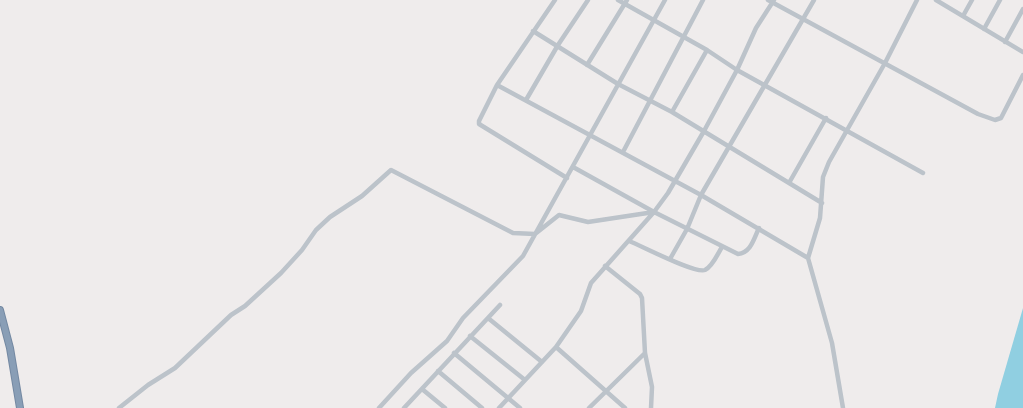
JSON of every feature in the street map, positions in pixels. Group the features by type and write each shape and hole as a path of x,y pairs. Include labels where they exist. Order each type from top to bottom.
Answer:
{"highway":[{"path":"0,310 10,348 20,408"}],"street":[{"path":"555,0 498,84 479,121 479,124 567,178"},
{"path":"526,100 558,45 588,0"},
{"path":"618,0 626,2 654,21 707,50 737,70 847,129 923,173"},
{"path":"379,408 411,373 447,342 463,318 523,256 665,0"},
{"path":"623,152 704,0"},
{"path":"670,259 687,229 701,196 764,84 814,0"},
{"path":"843,408 832,343 808,258 820,218 823,177 829,162 885,63 917,0"},
{"path":"936,0 1023,52"},
{"path":"945,5 948,0"},
{"path":"963,16 972,0"},
{"path":"984,29 1000,0"},
{"path":"499,408 556,347 581,310 591,283 654,212 675,181 737,70 750,38 772,1 978,114 995,120 1001,118 1023,75"},
{"path":"587,65 626,2"},
{"path":"1005,42 1023,9"},
{"path":"533,31 558,45 618,84 672,112 822,203"},
{"path":"672,112 707,50"},
{"path":"498,84 759,228 808,258"},
{"path":"790,183 826,118"},
{"path":"573,167 654,212 738,254 744,253 749,249 759,228"},
{"path":"119,408 148,385 175,368 230,315 245,306 281,273 302,250 316,230 330,217 362,196 391,170 513,233 535,234 559,215 588,222 654,212"},
{"path":"629,240 688,268 705,270 722,247"},
{"path":"605,266 640,294 642,298 645,353 652,387 651,408"},
{"path":"407,407 422,388 500,305"},
{"path":"488,318 542,362"},
{"path":"470,336 525,380"},
{"path":"556,347 625,408"},
{"path":"454,353 520,408"},
{"path":"590,408 645,353"},
{"path":"438,371 482,408"},
{"path":"422,388 445,408"}],"water":[{"path":"1023,308 1023,408 995,408 998,394"}]}
